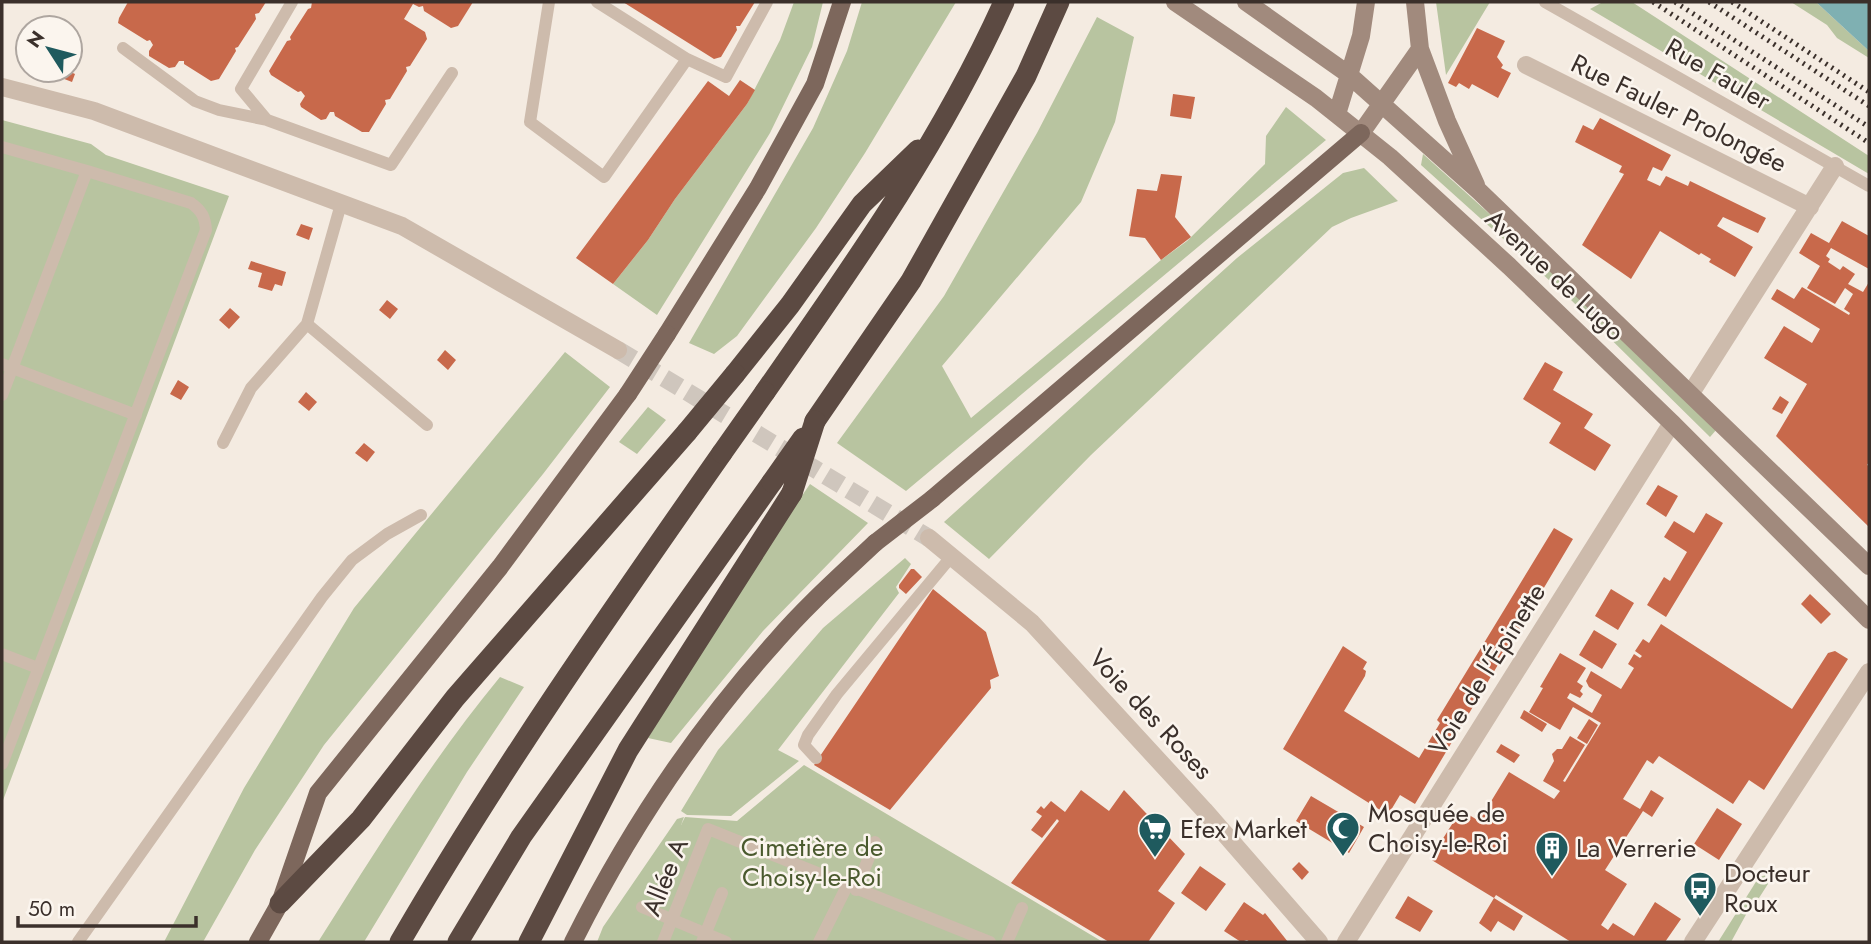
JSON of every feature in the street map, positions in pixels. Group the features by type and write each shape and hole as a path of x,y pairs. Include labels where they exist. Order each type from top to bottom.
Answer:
{"highway":[{"path":"400,942 452,852 581,655 866,246 937,132 987,40 1004,2"},
{"path":"458,942 521,836 815,421 925,257 1026,76 1059,2"},
{"path":"280,903 361,819 454,698 687,432 790,306 862,204 937,132"},
{"path":"529,942 628,750 792,493 815,421"}],"main road":[{"path":"258,942 280,903 318,793 500,567 628,394 758,188 816,84 842,2"},
{"name":"Avenue de Lugo","path":"1175,2 1337,114 1390,157 1509,266 1672,423 1869,621"},
{"name":"Avenue de Lugo","path":"1246,2 1348,74 1479,191 1869,566"},
{"path":"1337,114 1361,36 1366,2"},
{"path":"1415,2 1420,49 1447,121 1479,191"},
{"path":"573,942 596,896 638,825 730,694 778,639 875,543 932,499 1361,133 1420,49"}],"street":[{"name":"Rue Fauler Prolongée","path":"1526,65 1810,207"},
{"path":"2,87 93,111 402,226 618,350"},
{"path":"1690,393 1835,166"},
{"name":"Voie de l'Épinette","path":"1346,942 1672,423"},
{"name":"Voie des Roses","path":"929,538 1032,623 1204,810 1319,942"},
{"path":"1693,942 1869,672"}],"lane":[{"path":"267,120 240,89 292,2"},
{"path":"550,2 530,122 604,177 687,58"},
{"path":"597,2 687,58 726,77 766,2"},
{"name":"Rue Fauler","path":"1545,2 1869,187"},
{"path":"123,48 195,101 219,110 267,120 390,165 452,73"},
{"path":"2,147 191,204 200,210 206,230 2,764"},
{"path":"2,395 7,366 87,171"},
{"path":"223,443 251,388 307,324 341,204"},
{"path":"307,324 427,425"},
{"path":"7,366 136,415"},
{"path":"78,942 322,597 352,560 387,534 421,515"},
{"path":"816,758 804,745 808,735 837,694 951,557"},
{"path":"2,654 38,668"},
{"name":"Allée A","path":"663,942 708,829 851,888"},
{"path":"819,942 874,842"},
{"path":"851,888 990,942"},
{"path":"703,938 722,893"},
{"path":"642,907 673,919 703,938 726,942"},
{"path":"1007,942 1022,908"}],"green space":[{"path":"794,2 823,2 812,47 770,133 657,315 613,284 747,104 780,40"},
{"path":"862,2 956,2 865,153 816,228 737,336 714,354 689,343 813,128 847,51"},
{"path":"1436,2 1490,2 1446,75"},
{"path":"1603,2 1632,2 1869,156 1869,174 1590,9"},
{"path":"1791,2 1816,2 1869,51 1869,58 1837,38 1827,25"},
{"path":"1097,17 1134,37 1115,122 1081,202 942,366 971,418 1187,241 1265,164 1266,136 1286,107 1326,140 906,491 837,443 944,296 1037,133"},
{"path":"2,120 91,144 106,155 229,196 2,803"},
{"path":"1423,154 1513,235 1717,429 1710,437 1569,298 1421,165"},
{"path":"1364,168 1398,201 1332,227 1091,455 989,559 944,522 1237,258 1343,173"},
{"path":"565,352 610,387 324,745 255,850 203,942 164,942 244,788 354,608"},
{"path":"648,407 666,420 637,454 619,442"},
{"path":"810,484 868,523 763,631 671,743 648,738 715,623"},
{"path":"905,558 911,564 896,587 899,593 778,750 799,761 731,816 687,815 681,811 718,750 823,628"},
{"path":"500,677 524,687 467,772 364,942 318,942 428,773"},
{"name":"Cimetière de Choisy-le-Roi","path":"804,765 1103,942 597,942 603,927 677,819 684,817 681,825 685,817 737,821"},
{"path":"1775,873 1750,912 1748,911 1731,942 1718,942 1759,877"}],"water":[{"path":"1816,2 1869,2 1869,51"}],"building":[{"path":"128,2 266,2 259,13 255,14 256,19 235,48 236,51 219,79 211,81 184,64 184,61 179,61 175,67 169,68 149,56 153,45 150,40 147,41 118,23"},
{"path":"312,2 473,2 458,26 451,28 424,11 423,6 413,4 404,19 425,32 427,39 410,66 406,67 407,71 390,99 385,100 386,104 369,132 362,132 335,116 334,112 321,120 301,107 305,96 301,91 298,92 269,71 311,8"},
{"path":"623,2 755,2 740,26 736,26 737,30 721,57 714,59"},
{"path":"1477,28 1505,41 1497,57 1503,65 1501,68 1511,73 1498,98 1472,84 1469,89 1459,83 1456,87 1448,83"},
{"path":"740,80 755,90 747,104 613,284 576,258 708,81 729,96"},
{"path":"1173,94 1195,97 1191,119 1170,116"},
{"path":"1600,118 1671,155 1662,171 1653,167 1647,180 1660,186 1666,176 1688,186 1690,181 1766,218 1758,233 1723,217 1717,226 1753,247 1735,277 1709,262 1711,259 1701,253 1699,255 1660,231 1631,279 1582,245 1624,174 1619,172 1622,166 1575,142 1583,125 1593,130"},
{"path":"1161,174 1182,176 1175,217 1191,237 1161,260 1145,238 1129,236 1137,189 1157,191"},
{"path":"1842,221 1869,236 1869,269 1831,248 1826,256 1830,259 1828,262 1840,270 1843,266 1855,274 1848,284 1863,292 1869,282 1869,527 1776,436 1807,384 1764,358 1784,326 1812,343 1820,329 1771,299 1777,289 1794,299 1802,287 1849,315 1844,309 1853,294 1845,288 1835,304 1807,288 1820,266 1799,253 1811,233 1829,243"},
{"path":"301,224 313,228 309,240 296,235"},
{"path":"251,261 286,272 282,286 275,284 272,291 258,287 262,273 248,269"},
{"path":"387,300 398,309 390,319 379,310"},
{"path":"230,308 240,317 229,329 219,320"},
{"path":"445,350 456,360 448,370 437,360"},
{"path":"1545,362 1563,372 1553,390 1593,414 1584,428 1611,445 1595,471 1549,443 1561,423 1523,399"},
{"path":"178,380 189,387 181,400 170,394"},
{"path":"306,392 317,402 309,411 298,402"},
{"path":"1780,396 1789,402 1782,414 1772,409"},
{"path":"364,443 375,452 367,462 355,453"},
{"path":"1658,485 1678,496 1666,517 1646,504"},
{"path":"1706,513 1723,523 1666,617 1647,605 1664,577 1670,581 1687,552 1664,537 1674,521 1694,533"},
{"path":"1554,528 1573,539 1415,804 1400,795 1388,815 1283,749 1343,646 1367,662 1363,669 1366,671 1365,676 1344,711 1419,758 1440,723 1437,720"},
{"path":"911,569 922,577 906,594 899,585"},
{"path":"933,589 986,632 999,676 990,680 991,688 890,810 814,765"},
{"path":"1611,589 1634,603 1618,630 1595,616"},
{"path":"1810,594 1831,614 1821,624 1801,604"},
{"path":"1661,624 1792,709 1828,653 1835,651 1848,659 1764,790 1749,780 1733,804 1659,756 1653,764 1647,760 1623,799 1640,809 1651,790 1664,798 1652,817 1643,811 1605,870 1627,884 1601,925 1608,930 1613,923 1634,936 1655,902 1681,919 1665,942 1571,942 1496,895 1494,898 1430,859 1461,810 1479,821 1509,772 1554,799 1560,791 1543,781 1554,761 1552,754 1557,749 1562,749 1570,736 1585,745 1563,781 1565,782 1601,723 1573,707 1560,730 1529,712 1560,653 1586,668 1577,682 1583,686 1580,691 1583,694 1580,698 1570,693 1567,698 1592,713 1602,695 1589,687 1586,681 1591,671 1621,689 1634,668 1628,664 1634,654 1640,658 1642,656 1635,651 1643,639 1649,643"},
{"path":"1594,630 1617,644 1602,669 1579,655"},
{"path":"1524,710 1547,724 1542,732 1520,718"},
{"path":"1589,719 1598,725 1587,744 1577,738"},
{"path":"1501,744 1520,755 1514,763 1496,752"},
{"path":"1081,790 1109,811 1124,790 1185,854 1158,891 1175,903 1148,942 1109,942 1011,883 1059,821 1057,819 1042,838 1031,830 1042,816 1036,812 1041,806 1044,809 1051,801 1065,812"},
{"path":"1311,796 1364,827 1349,853 1296,821"},
{"path":"1717,808 1742,824 1719,860 1694,844"},
{"path":"1299,862 1309,872 1302,880 1292,869"},
{"path":"1200,866 1226,884 1206,911 1181,893"},
{"path":"1408,896 1433,911 1420,932 1395,918"},
{"path":"1494,898 1523,916 1514,931 1498,921 1491,932 1479,923"},
{"path":"1244,902 1263,915 1265,913 1288,942 1241,942 1224,931"}],"tunnel":[{"path":"618,350 929,538"}],"railway":[{"path":"1653,2 1869,143"},
{"path":"1675,2 1869,127"},
{"path":"1709,2 1869,106"},
{"path":"1732,2 1869,92"}],"place":[{"name":"Mosquée de Choisy-le-Roi","path":"1343,858"},
{"name":"Efex Market","path":"1155,859"},
{"name":"La Verrerie","path":"1552,878"},
{"name":"Docteur Roux","path":"1700,918"}]}
